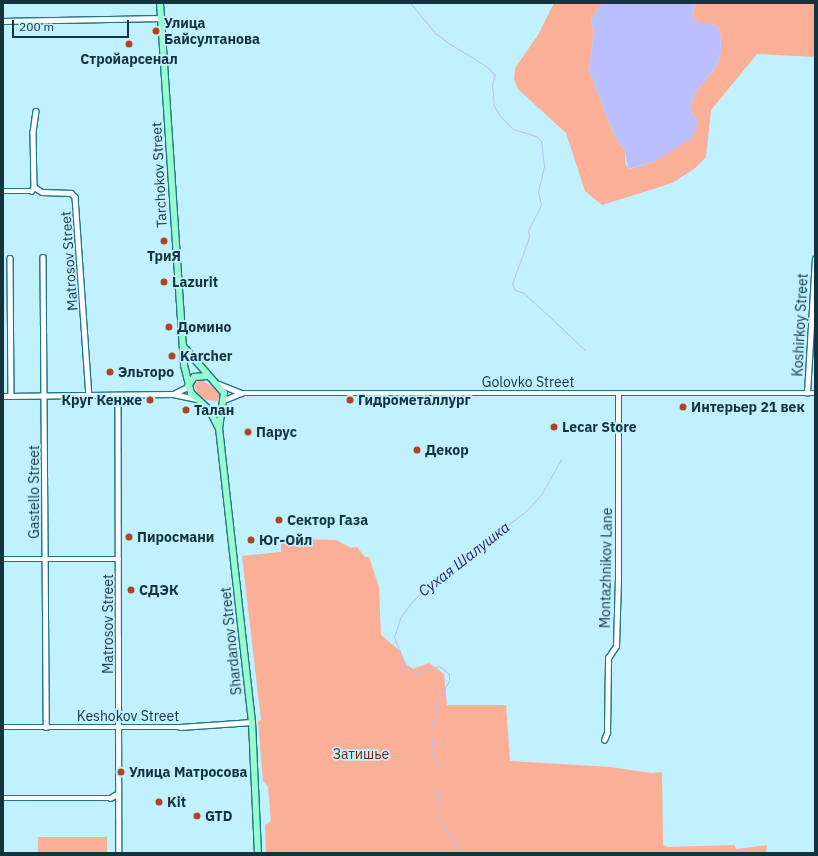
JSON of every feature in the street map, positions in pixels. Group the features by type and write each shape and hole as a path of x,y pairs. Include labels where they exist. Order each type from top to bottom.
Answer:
{"main road":[{"name":"Tarchokov Street","path":"160,3 183,346 188,387"},
{"path":"183,346 208,376 219,384 224,393 219,428"},
{"path":"208,376 194,377 188,387 196,399 206,406 219,428"},
{"path":"206,406 215,406 223,401"},
{"name":"Shardanov Street","path":"219,428 252,722 258,853"}],"street":[{"path":"3,21 161,18"},
{"path":"3,191 31,191 34,187 33,132 36,111"},
{"name":"Matrosov Street","path":"34,187 42,192 71,193 74,197 89,395"},
{"path":"10,258 12,396"},
{"name":"Gastello Street","path":"43,258 46,727"},
{"name":"Koshirkoy Street","path":"807,393 815,259"},
{"path":"219,384 241,394"},
{"path":"173,394 188,387"},
{"name":"Golovko Street","path":"241,394 815,393"},
{"path":"3,396 173,394 196,399"},
{"path":"223,401 241,394"},
{"name":"Montazhnikov Lane","path":"604,740 607,733 608,658 616,646 618,579 618,394"},
{"name":"Matrosov Street","path":"118,395 119,559 117,794 120,800 119,853"},
{"path":"3,559 119,559"},
{"name":"Keshokov Street","path":"3,727 180,727 252,722"},
{"path":"3,798 110,798 117,794"}],"green space":[{"path":"554,3 602,3 591,20 594,32 589,70 614,135 625,151 625,163 629,169 654,162 698,122 691,110 691,104 697,90 717,66 721,51 720,29 711,23 698,23 692,15 696,3 815,3 815,57 757,54 711,110 706,157 694,169 672,183 602,205 585,191 566,133 518,89 514,79 515,68 538,35"},
{"path":"201,380 217,389 220,396 217,401 206,400 198,395 194,384"},
{"name":"Затишье","path":"281,539 336,540 351,548 357,547 365,557 369,557 379,587 381,635 400,651 406,664 413,669 429,663 444,674 447,705 506,705 510,761 610,767 651,773 662,772 663,845 668,847 734,845 736,849 767,845 766,853 266,853 265,825 271,821 268,787 263,781 258,721 261,720 242,556 281,552"},
{"path":"38,837 107,837 107,853 38,853"}],"water":[{"path":"602,3 696,3 692,15 698,23 711,23 720,29 721,51 717,66 697,90 691,104 691,110 698,122 695,134 692,138 654,162 628,169 625,151 614,135 589,70 594,32 591,20"}],"waterway":[{"name":"Сухая Шалушка","path":"410,3 434,32 450,44 486,66 495,75 492,84 494,106 501,117 513,129 536,136 541,141 544,166 538,192 541,205 528,230 529,237 512,284 515,290 524,293 585,350"},
{"name":"Сухая Шалушка","path":"437,767 432,743 436,705 449,681 449,674 439,666 417,673 407,669 394,637 400,618 411,603 437,577 525,512 541,495 561,459"},
{"name":"Сухая Шалушка","path":"438,788 439,815 444,829 455,839 459,853"}],"place":[{"name":"Улица Байсултанова","path":"156,31"},
{"name":"Стройарсенал","path":"129,44"},
{"name":"ТриЯ","path":"164,241"},
{"name":"Lazurit","path":"164,282"},
{"name":"Домино","path":"169,327"},
{"name":"Kаrcher","path":"172,356"},
{"name":"Эльторо","path":"110,372"},
{"name":"Круг Кенже","path":"150,400"},
{"name":"Гидрометаллург","path":"350,400"},
{"name":"Интерьер 21 век","path":"683,407"},
{"name":"Талан","path":"186,410"},
{"name":"Lecar Store","path":"554,427"},
{"name":"Парус","path":"248,432"},
{"name":"Декор","path":"417,450"},
{"name":"Сектор Газа","path":"279,520"},
{"name":"Пиросмани","path":"129,537"},
{"name":"Юг-Ойл","path":"251,540"},
{"name":"СДЭК","path":"131,590"},
{"name":"Улица Матросова","path":"121,772"},
{"name":"Kit","path":"159,802"},
{"name":"GTD","path":"197,816"}]}
